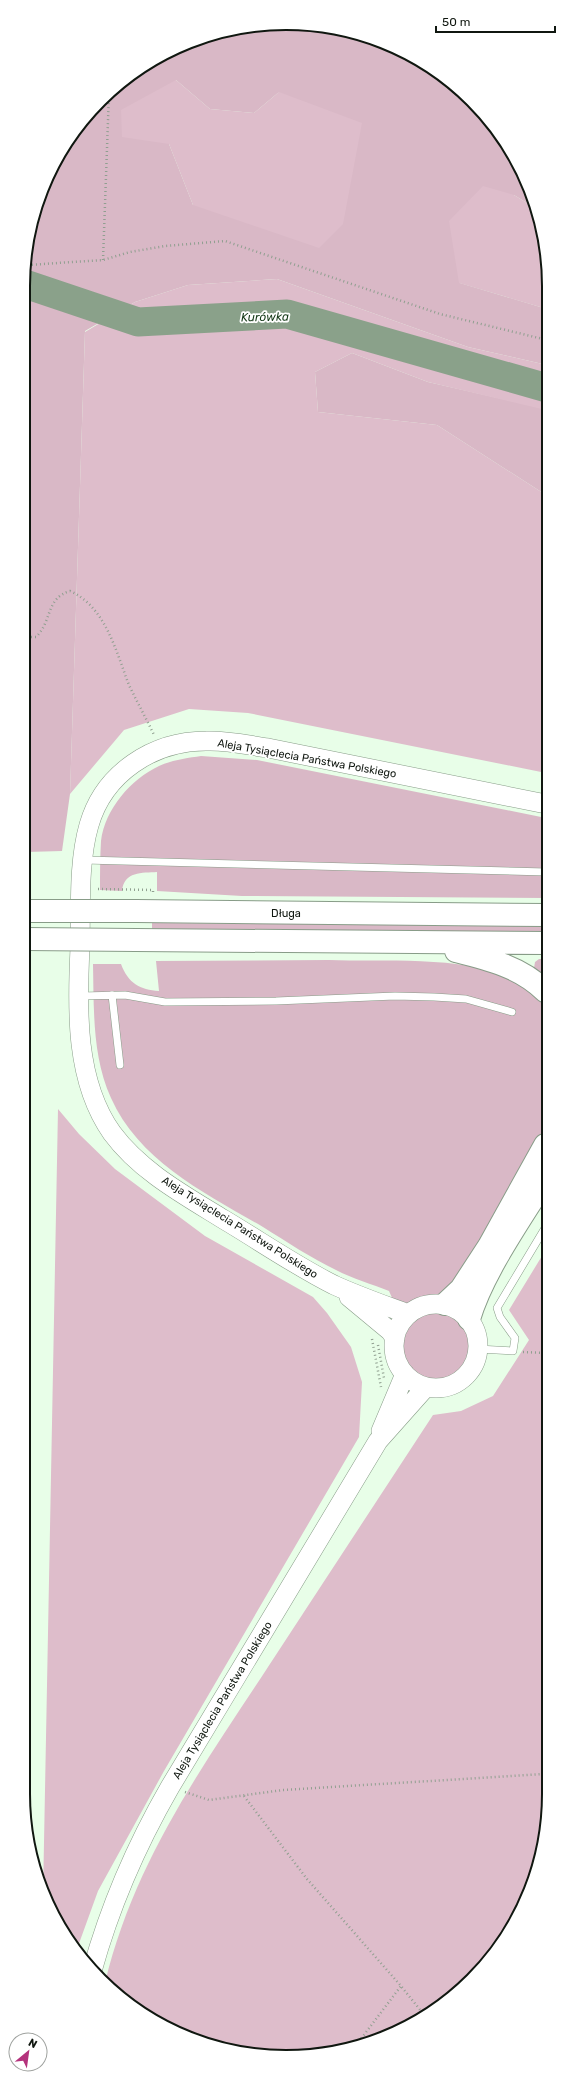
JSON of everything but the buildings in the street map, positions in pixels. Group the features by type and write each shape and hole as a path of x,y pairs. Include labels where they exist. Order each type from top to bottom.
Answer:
{"highway":[{"name":"Długa","path":"30,911 542,914"},
{"path":"30,939 542,943"},
{"path":"424,943 502,964 528,976 542,988"},
{"path":"445,1304 461,1289 489,1246 542,1150"},
{"path":"469,1319 477,1296 495,1262 542,1185"}],"street":[{"name":"Aleja Tysiąclecia Państwa Polskiego","path":"395,1338 390,1331 334,1285 187,1197 150,1170 118,1140 101,1112 87,1075 81,1042 80,996 83,860 89,826 106,790 131,765 161,748 194,741 224,741 283,751 542,803"},
{"name":"Aleja Tysiąclecia Państwa Polskiego","path":"334,1285 408,1314"},
{"path":"445,1304 458,1310 469,1319 478,1338 478,1349 472,1368 457,1383 437,1388 426,1387 414,1382 405,1374 398,1363 394,1350 395,1338 400,1324 408,1314 426,1305 445,1304"},
{"name":"Aleja Tysiąclecia Państwa Polskiego","path":"378,1441 385,1418 405,1374"},
{"name":"Aleja Tysiąclecia Państwa Polskiego","path":"95,1964 123,1879 145,1832 170,1787 378,1441 426,1387"}],"lane":[{"path":"83,860 542,872"},
{"path":"112,995 120,1065"},
{"path":"80,996 125,995 165,1002 276,1001 395,996 466,999 512,1012"},
{"path":"478,1349 513,1351 514,1338 500,1317 497,1308 542,1233"}],"path":[{"path":"103,260 109,102"},
{"path":"31,265 103,260 130,252 158,247 225,241 440,314 542,339"},
{"path":"30,637 36,637 44,630 53,603 60,595 70,591 81,596 98,614 115,649 130,686 161,748"},
{"path":"91,889 153,890"},
{"path":"513,1351 542,1353"},
{"path":"170,1787 209,1800 283,1790 542,1774"},
{"path":"244,1796 307,1879 401,1986 421,2011"},
{"path":"362,2038 401,1986"}],"shaded area":[{"path":"286,30 319,32 336,35 384,49 428,73 467,105 489,130 508,158 516,173 528,204 514,195 460,283 542,308 542,364 468,347 277,279 188,285 135,302 85,331 70,794 62,851 30,852 30,286 32,253 35,236 49,188 73,144 105,105 144,73 188,49 236,35 253,32","holes":["176,80 210,109 254,113 279,92 193,205 169,144"]},
{"path":"176,80 210,109 254,113 279,92 362,123 343,224 319,248 193,205 169,144 122,137 121,110"},
{"path":"483,186 514,195 528,204 540,253 542,308 459,283 449,221"},
{"path":"277,279 468,347 542,364 542,409 428,382 352,353 315,372 318,412 437,425 542,492 542,772 248,713 189,709 124,730 70,794 85,332 135,302 188,285"},
{"path":"352,353 428,382 542,408 542,492 437,425 318,412 315,372"},
{"path":"201,756 257,760 542,817 542,898 242,896 157,891 157,872 140,873 130,876 123,884 122,891 100,890 100,859 103,829 121,796 139,779 159,766 185,758"},
{"path":"152,923 542,925 542,933 152,930"},
{"path":"542,959 542,975 534,968 535,962"},
{"path":"329,960 424,961 449,963 495,972 523,985 542,1002 542,1133 468,1269 436,1299 427,1299 408,1305 393,1300 389,1291 349,1276 308,1255 219,1202 176,1174 156,1158 139,1140 123,1120 111,1098 100,1066 95,1032 93,964 121,964 131,981 140,987 159,991 156,961"},
{"path":"58,1109 79,1134 115,1169 205,1236 313,1297 327,1313 351,1347 362,1382 359,1437 164,1771 98,1891 79,1944 56,1907 43,1874"},
{"path":"542,1256 542,1794 540,1827 537,1844 523,1892 499,1936 467,1975 428,2007 384,2031 336,2045 319,2048 286,2050 253,2048 236,2045 188,2031 144,2007 107,1977 133,1897 172,1818 218,1742 433,1415 461,1411 493,1396 529,1340 509,1310"},
{"path":"437,1313 450,1316 461,1323 468,1334 471,1347 468,1360 461,1371 450,1378 437,1381 424,1378 413,1371 406,1360 403,1347 406,1334 413,1323 424,1316"}],"waterway":[{"name":"Kurówka","path":"30,286 138,322 287,314 542,387"}]}
